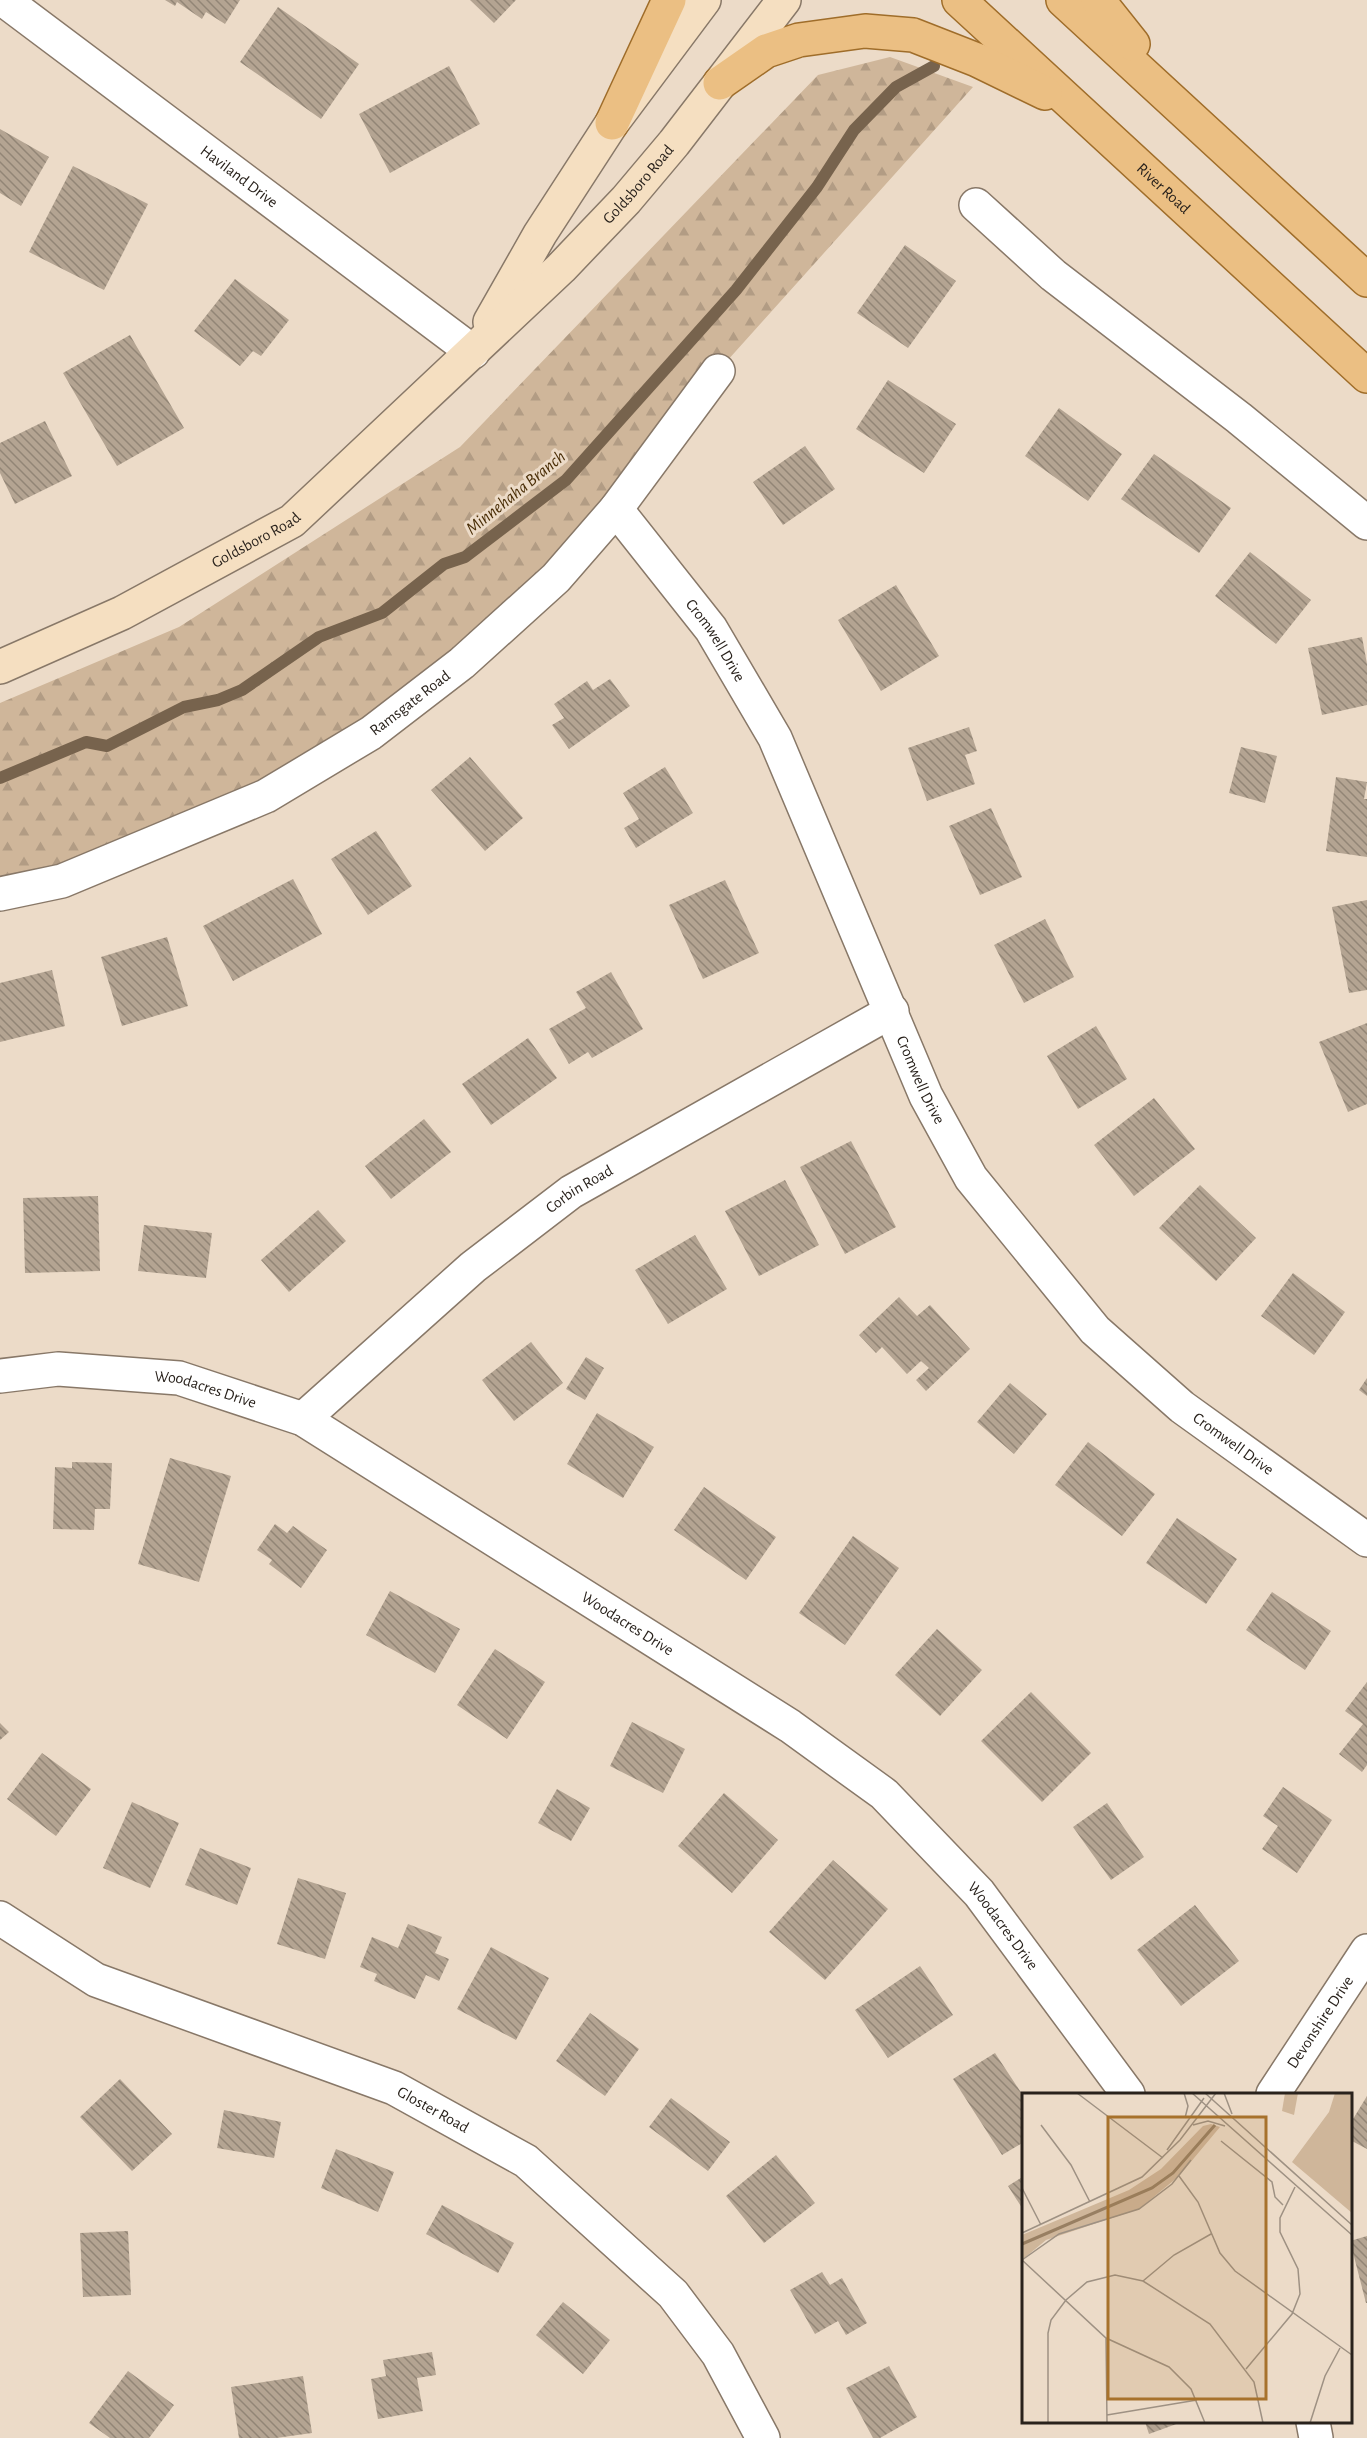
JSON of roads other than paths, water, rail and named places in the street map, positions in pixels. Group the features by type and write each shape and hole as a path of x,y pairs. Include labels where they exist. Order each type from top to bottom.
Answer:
{"main road":[{"path":"612,123 669,0"},
{"name":"Goldsboro Road","path":"473,352 540,234 612,123 704,0"},
{"name":"Goldsboro Road","path":"0,668 122,613 292,521 561,268 626,200 784,0"},
{"name":"River Road","path":"959,0 1367,376"},
{"path":"1063,0 1367,280"},
{"path":"1098,0 1115,18 1182,111"},
{"path":"720,83 766,51 799,40 865,31 913,35 977,60 1075,107"}],"street":[{"name":"Haviland Drive","path":"4,0 473,352"},
{"path":"976,205 1053,274 1239,418 1367,523"},
{"name":"Ramsgate Road","path":"0,894 62,880 266,796 371,733 462,663 556,579 616,509 718,371"},
{"name":"Cromwell Drive","path":"616,509 711,629 775,738 926,1096 971,1178 1095,1330 1182,1407 1367,1540"},
{"name":"Corbin Road","path":"303,1419 473,1267 571,1192 891,1011"},
{"name":"Woodacres Drive","path":"0,1376 58,1369 179,1378 303,1419 790,1726 884,1794 978,1893 1127,2093"},
{"name":"Gloster Road","path":"0,1918 96,1980 394,2088 526,2161 673,2294 718,2354 763,2438"},
{"name":"Devonshire Drive","path":"1274,2093 1367,1951"},
{"path":"1313,2423 1316,2438"}],"waterway":[{"name":"Minnehaha Branch","path":"0,778 86,742 107,746 184,707 218,700 242,690 319,637 382,613 444,564 465,557 566,480 736,290 817,187 854,130 896,87 934,66"}]}
